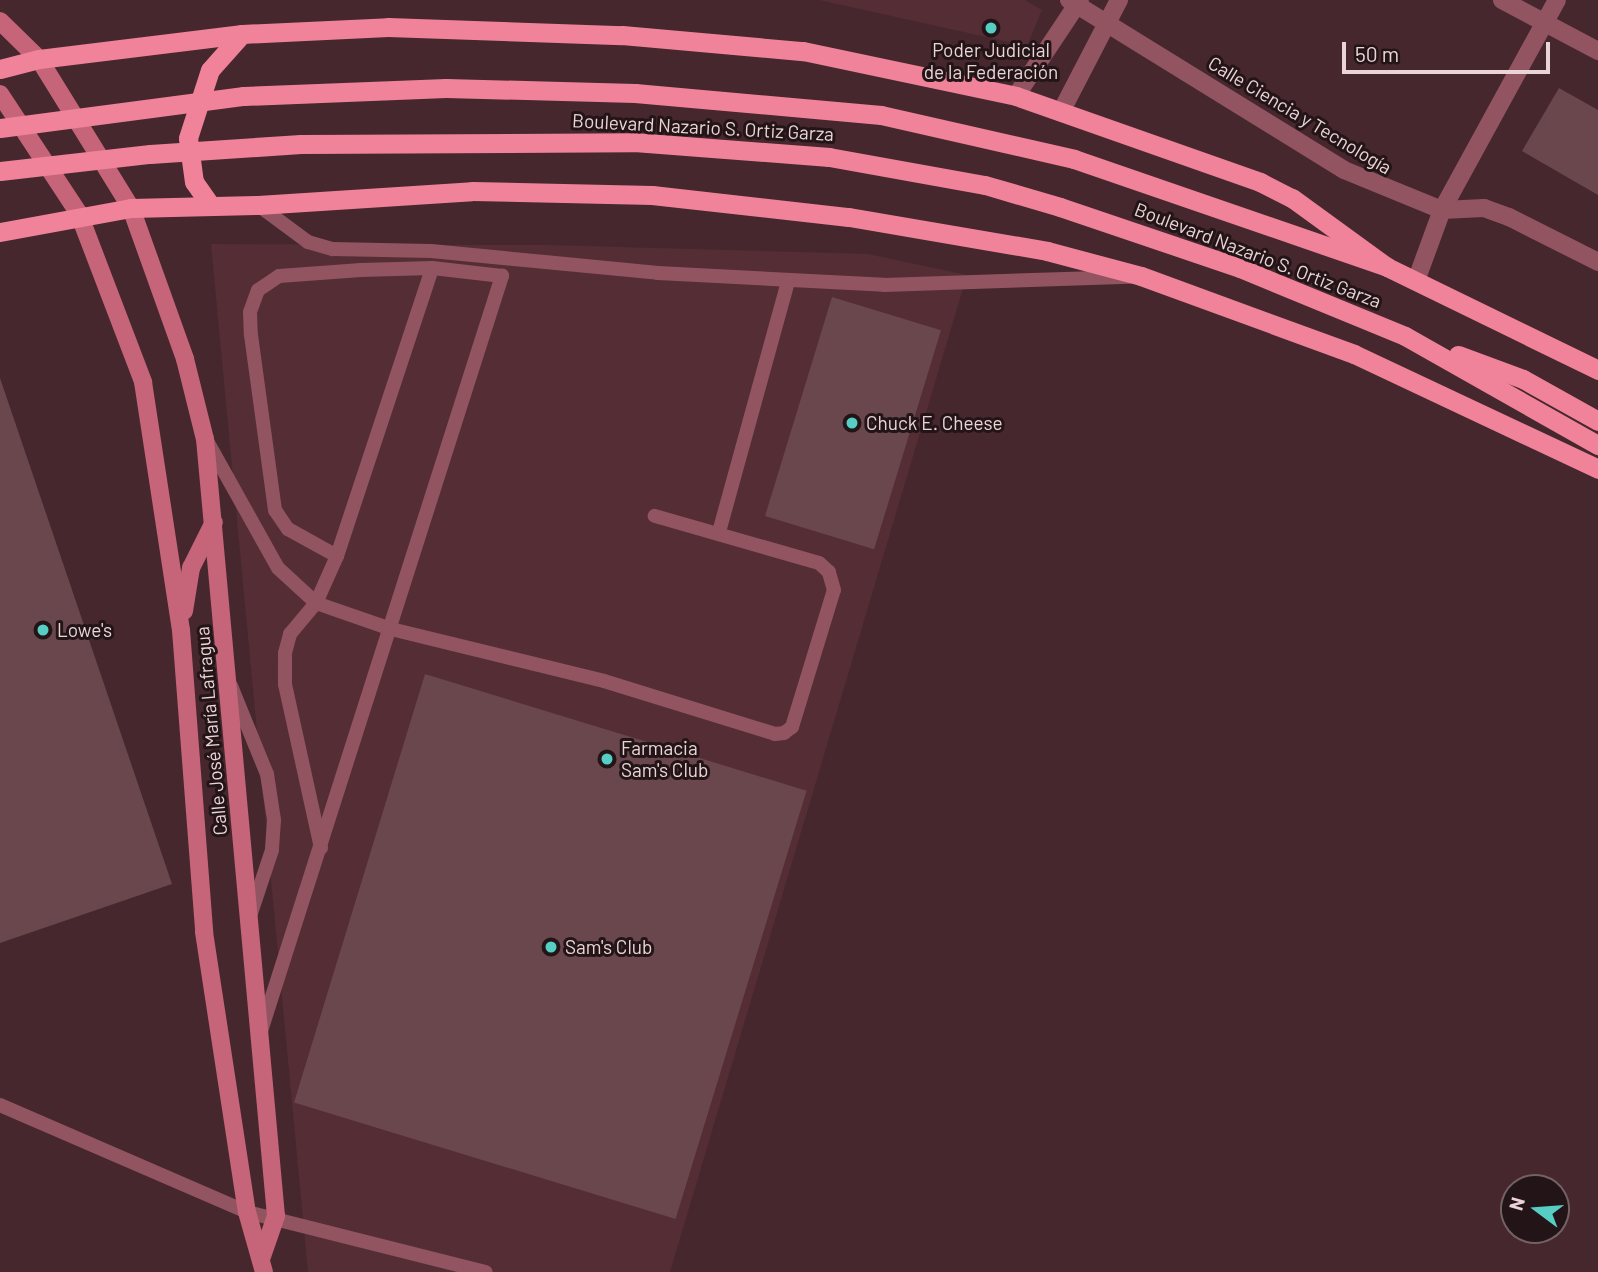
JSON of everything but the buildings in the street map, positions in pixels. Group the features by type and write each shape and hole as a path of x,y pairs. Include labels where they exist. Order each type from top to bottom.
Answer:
{"highway":[{"path":"0,69 39,59 242,34 388,27 622,35 803,51 1016,96 1260,182 1292,198 1387,267"},
{"path":"211,206 194,182 187,138 210,70 242,34"},
{"name":"Boulevard Nazario S. Ortiz Garza","path":"0,128 244,96 446,88 635,93 881,116 1074,159 1387,267 1598,370"},
{"name":"Boulevard Nazario S. Ortiz Garza","path":"0,171 150,154 301,144 634,142 829,157 985,185 1060,207 1240,268 1405,336 1598,445"},
{"path":"0,232 79,214 131,208 258,205 472,191 652,195 849,217 1047,251 1141,276 1354,354 1598,469"},
{"path":"1405,336 1522,379 1598,421"}],"main road":[{"name":"Calle José María Lafragua","path":"0,20 39,59 131,208 185,359 205,439 276,1216 263,1266"},
{"name":"Calle José María Lafragua","path":"0,94 79,214 143,382 181,630 204,932 247,1212 263,1266"},
{"path":"181,630 191,568 214,522"}],"street":[{"path":"1062,110 1119,0"},
{"path":"1502,0 1598,51"},
{"path":"1416,281 1442,210 1557,0"},
{"path":"1016,96 1076,2"},
{"name":"Calle Ciencia y Tecnología","path":"1076,2 1344,170 1442,210 1484,208 1598,262"}],"lane":[{"path":"258,205 308,242 333,249 512,258 789,282 896,285 1141,276"},
{"path":"259,1037 322,849 502,276 512,258"},
{"path":"337,555 288,529 275,510 251,335 250,312 258,290 279,276 432,268 502,276"},
{"path":"322,849 285,684 290,634 316,603 337,555 432,268"},
{"path":"719,532 789,282"},
{"path":"205,439 278,568 316,603 391,629 591,678 775,734 785,733 792,727 834,582 819,563 719,532 655,516"},
{"path":"228,678 267,774 274,820 272,850 249,919"},
{"path":"0,1105 247,1212 276,1216 486,1272"}],"shaded area":[{"name":"Poder Judicial de la Federación","path":"819,0 1025,0 1042,10 1027,46"},
{"path":"211,244 546,245 868,254 967,275 670,1272 308,1272"}],"place":[{"name":"Poder Judicial de la Federación","path":"991,28"},
{"name":"Chuck E. Cheese","path":"852,423"},
{"name":"Lowe's","path":"43,630"},
{"name":"Farmacia Sam's Club","path":"607,759"},
{"name":"Sam's Club","path":"551,947"}]}
